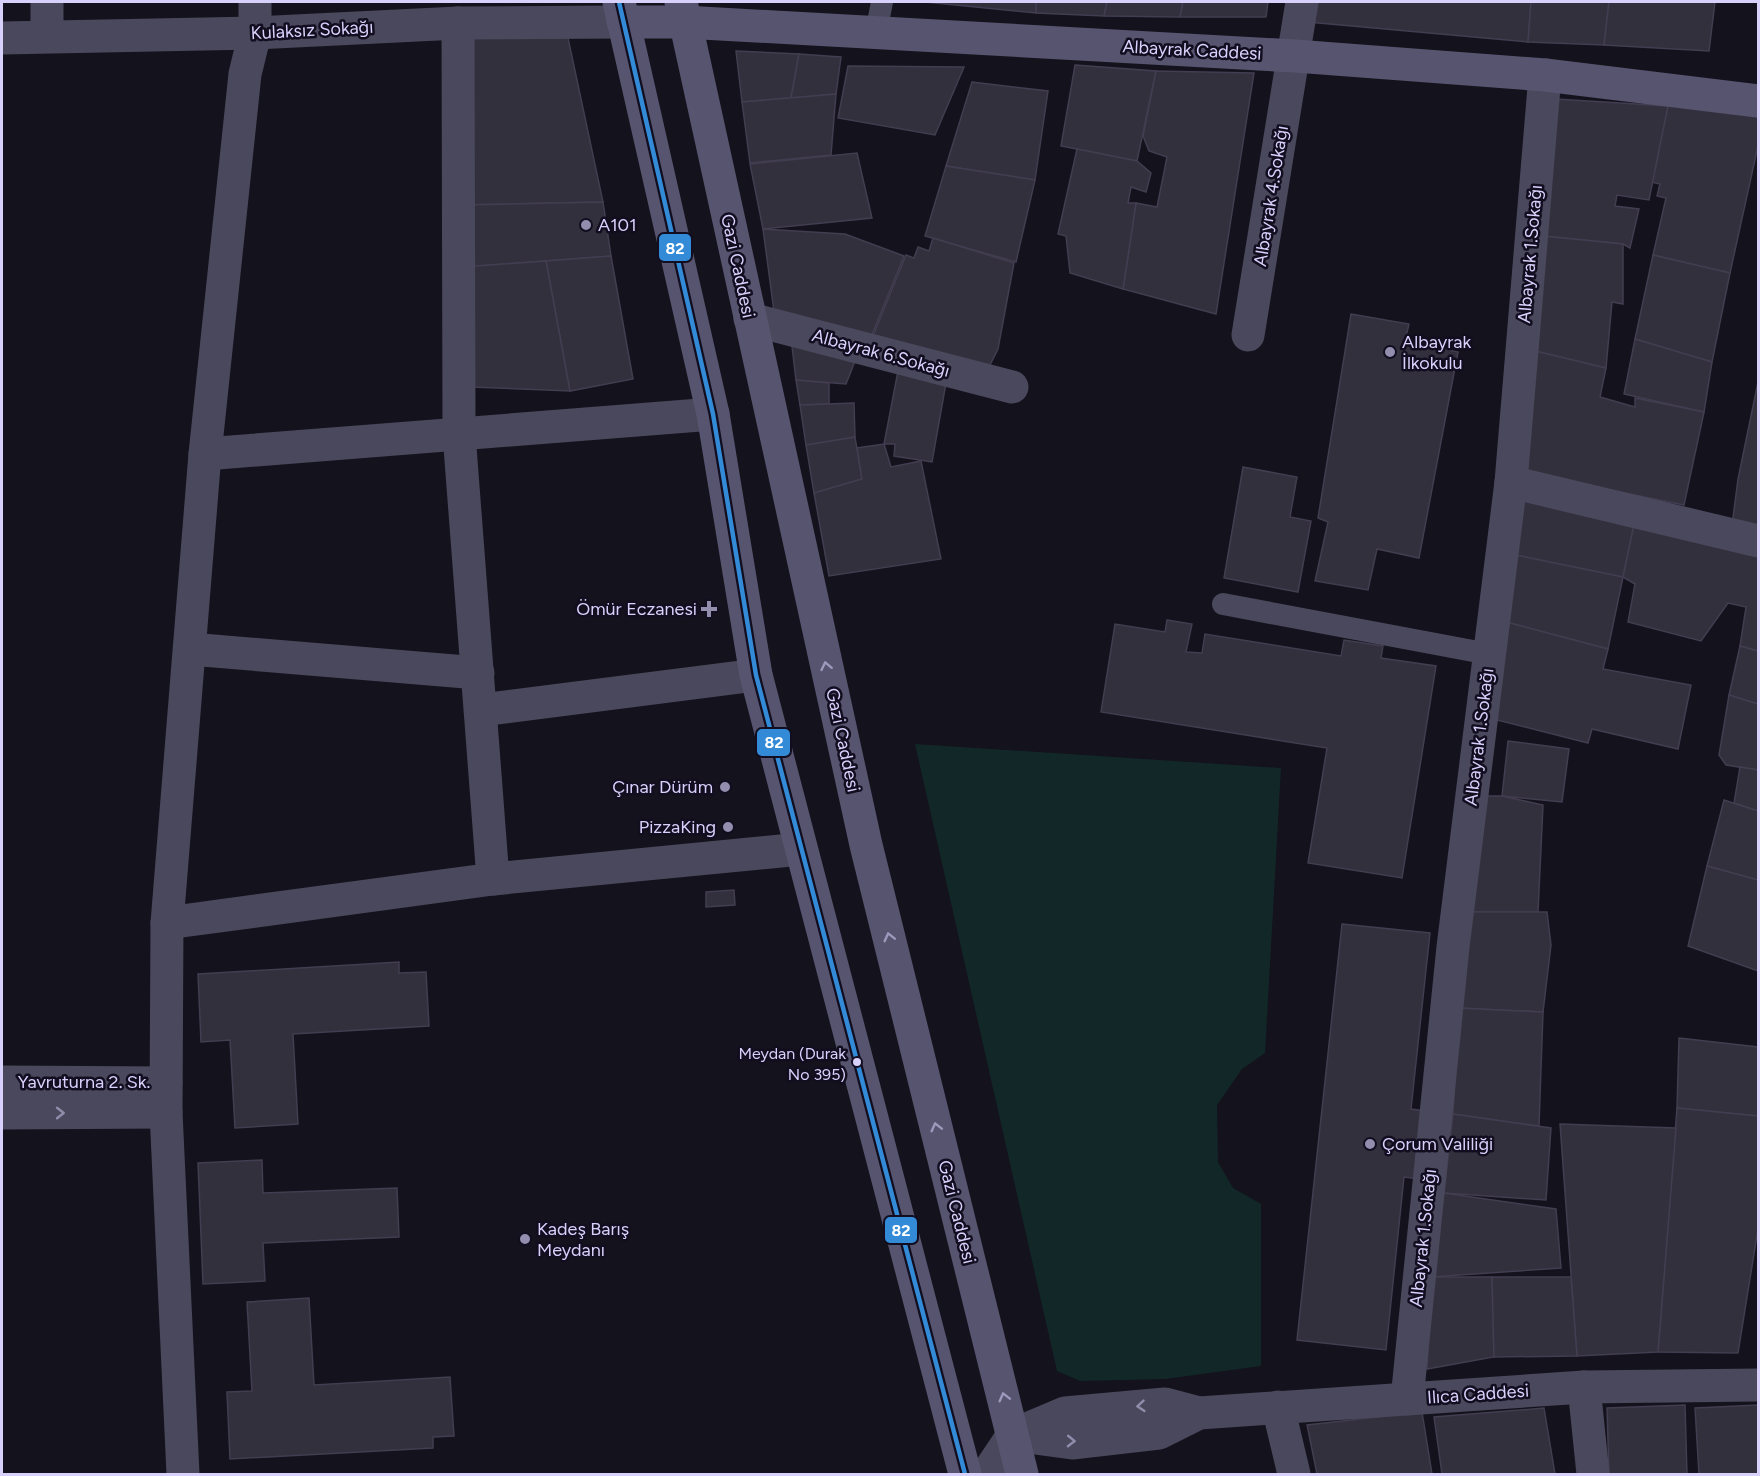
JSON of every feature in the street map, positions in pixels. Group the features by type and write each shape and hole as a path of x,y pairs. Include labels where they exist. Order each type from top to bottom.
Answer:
{"street":[{"path":"47,2 47,36"},
{"name":"Albayrak 4.Sokağı","path":"1248,335 1302,2"},
{"path":"621,12 713,414 756,675 965,1474"},
{"name":"Kulaksız Sokağı","path":"2,38 255,17 458,23 621,12"},
{"name":"Albayrak Caddesi","path":"621,12 683,12 876,33 1295,56 1545,75 1758,101"},
{"name":"Gazi Caddesi","path":"683,12 866,845 1022,1474"},
{"path":"183,1474 166,1097 167,923 205,454 244,74 255,17"},
{"path":"458,23 459,434 493,879"},
{"name":"Albayrak 1.Sokağı","path":"1407,1399 1453,947 1511,482 1545,75"},
{"name":"Albayrak 6.Sokağı","path":"750,319 1012,387"},
{"path":"205,454 713,414"},
{"path":"1511,482 1758,541"},
{"path":"190,649 478,673"},
{"path":"481,710 756,675"},
{"path":"167,923 493,879 801,849"},
{"name":"Yavruturna 2. Sk.","path":"2,1082 166,1097"},
{"name":"Yavruturna 2. Sk.","path":"2,1113 166,1097"},
{"name":"Ilıca Caddesi","path":"1013,1435 1065,1413 1165,1404 1198,1413 1584,1387 1758,1385"},
{"path":"1584,1387 1593,1474"},
{"path":"1278,1407 1294,1474"},
{"path":"987,1474 1013,1435"}],"lane":[{"path":"876,33 882,2"},
{"path":"1223,604 1489,654"}],"green space":[{"path":"915,744 1281,768 1265,1053 1242,1069 1217,1105 1218,1162 1233,1188 1261,1204 1261,1366 1165,1379 1080,1381 1057,1371"}],"building":[{"path":"925,2 1036,2 1036,13"},
{"path":"1036,2 1107,2 1104,16 1036,13"},
{"path":"1107,2 1183,2 1180,17 1104,16"},
{"path":"1183,2 1268,2 1266,17 1180,17"},
{"path":"1310,2 1531,2 1528,42 1308,22"},
{"path":"1531,2 1609,2 1604,45 1528,42"},
{"path":"1609,2 1715,2 1709,51 1604,45"},
{"path":"565,24 603,202 463,205 470,30"},
{"path":"736,51 799,54 791,98 742,102"},
{"path":"799,54 841,57 836,94 791,98"},
{"path":"1075,65 1156,71 1137,161 1061,146"},
{"path":"848,66 964,67 935,135 838,118"},
{"path":"1156,71 1254,73 1216,314 1123,289 1136,203 1157,207 1167,157 1149,151 1143,136"},
{"path":"972,82 1048,91 1035,180 946,166"},
{"path":"836,94 831,155 750,163 742,102"},
{"path":"1669,98 1758,112 1758,146 1730,273 1653,255 1666,198 1657,196 1660,184 1651,182"},
{"path":"1556,99 1668,106 1649,200 1617,195 1615,206 1639,209 1630,248 1623,244 1543,236"},
{"path":"1077,149 1137,161 1151,173 1146,192 1131,187 1128,203 1136,203 1123,289 1070,273 1066,236 1058,234"},
{"path":"857,153 872,218 763,229 750,164"},
{"path":"946,166 1035,180 1016,262 925,236"},
{"path":"603,202 611,256 463,267 463,205"},
{"path":"763,229 845,234 904,256 869,342 775,319"},
{"path":"1543,236 1623,244 1623,304 1612,302 1606,368 1531,350"},
{"path":"933,238 1014,263 998,349 990,365 871,341 906,255 914,258 918,247 929,251"},
{"path":"1653,255 1730,273 1712,362 1635,339"},
{"path":"611,256 633,379 570,391 546,261"},
{"path":"546,261 570,391 471,387 463,267"},
{"path":"1351,314 1409,324 1405,341 1458,352 1419,558 1377,549 1368,590 1315,581 1328,522 1318,518"},
{"path":"791,338 859,351 846,384 796,380"},
{"path":"1635,339 1712,362 1704,412 1624,394"},
{"path":"1531,350 1606,368 1600,397 1635,407 1635,398 1704,412 1684,505 1516,471"},
{"path":"898,371 946,383 932,462 894,456 895,444 884,444"},
{"path":"796,380 829,383 829,404 800,405"},
{"path":"1758,382 1758,538 1731,533 1738,479"},
{"path":"854,403 855,437 806,445 800,405"},
{"path":"855,437 862,479 814,493 806,445"},
{"path":"884,444 891,467 921,461 941,559 829,576 814,493 862,479 857,448"},
{"path":"1243,467 1297,477 1290,517 1311,521 1298,592 1224,578"},
{"path":"1517,497 1635,520 1623,577 1516,555"},
{"path":"1635,520 1758,549 1758,651 1740,646 1746,607 1728,603 1701,641 1628,622 1635,584 1623,577"},
{"path":"1516,555 1623,577 1608,649 1506,622"},
{"path":"1167,620 1192,624 1186,652 1202,653 1205,634 1341,656 1344,640 1383,646 1381,658 1436,666 1402,878 1308,863 1327,748 1101,712 1115,624 1165,632"},
{"path":"1506,622 1608,649 1603,669 1691,685 1678,749 1592,729 1588,743 1493,719"},
{"path":"1740,646 1758,651 1758,704 1729,695"},
{"path":"1729,695 1758,704 1758,770 1726,765 1719,755"},
{"path":"1508,741 1569,749 1562,802 1502,796"},
{"path":"1740,767 1758,770 1758,811 1734,803"},
{"path":"1482,796 1502,796 1543,805 1538,912 1471,912"},
{"path":"1724,800 1758,811 1758,880 1707,866"},
{"path":"1707,866 1758,880 1758,971 1688,946"},
{"path":"734,890 735,905 706,907 706,892"},
{"path":"1471,912 1547,912 1551,945 1543,1012 1459,1008"},
{"name":"Çorum Valiliği","path":"1342,924 1430,933 1411,1109 1426,1111 1419,1179 1404,1177 1386,1350 1297,1340"},
{"path":"399,962 399,973 426,972 429,1026 293,1034 298,1124 235,1128 230,1040 201,1042 198,974"},
{"path":"1459,1008 1543,1012 1539,1126 1453,1114"},
{"path":"1679,1038 1758,1047 1758,1116 1677,1108"},
{"path":"1677,1108 1758,1116 1758,1229 1738,1353 1658,1352"},
{"path":"1453,1114 1551,1128 1546,1200 1444,1193"},
{"path":"1560,1124 1676,1128 1658,1352 1577,1356"},
{"path":"262,1160 263,1193 397,1188 399,1237 263,1243 265,1281 203,1284 198,1163"},
{"path":"1444,1193 1556,1209 1561,1268 1431,1277"},
{"path":"1431,1277 1492,1277 1494,1357 1427,1369"},
{"path":"1492,1277 1571,1277 1577,1356 1494,1357"},
{"path":"309,1298 314,1385 450,1377 454,1436 433,1437 433,1448 230,1459 227,1392 252,1391 247,1302"},
{"path":"1685,1405 1687,1474 1609,1474 1607,1408"},
{"path":"1758,1405 1758,1474 1699,1474 1695,1408"},
{"path":"1544,1408 1555,1474 1442,1474 1434,1417"},
{"path":"1422,1412 1432,1474 1317,1474 1307,1425"}],"transit line":[{"name":"82","path":"619,2 713,414 756,675 965,1474"}],"place":[{"name":"A101","path":"586,225"},
{"name":"Albayrak İlkokulu","path":"1390,352"},
{"name":"Ömür Eczanesi","path":"709,609"},
{"name":"Çınar Dürüm","path":"725,787"},
{"name":"PizzaKing","path":"728,827"},
{"name":"Meydan (Durak No 395)","path":"857,1062"},
{"name":"Çorum Valiliği","path":"1370,1144"},
{"name":"Kadeş Barış Meydanı","path":"525,1239"}]}
